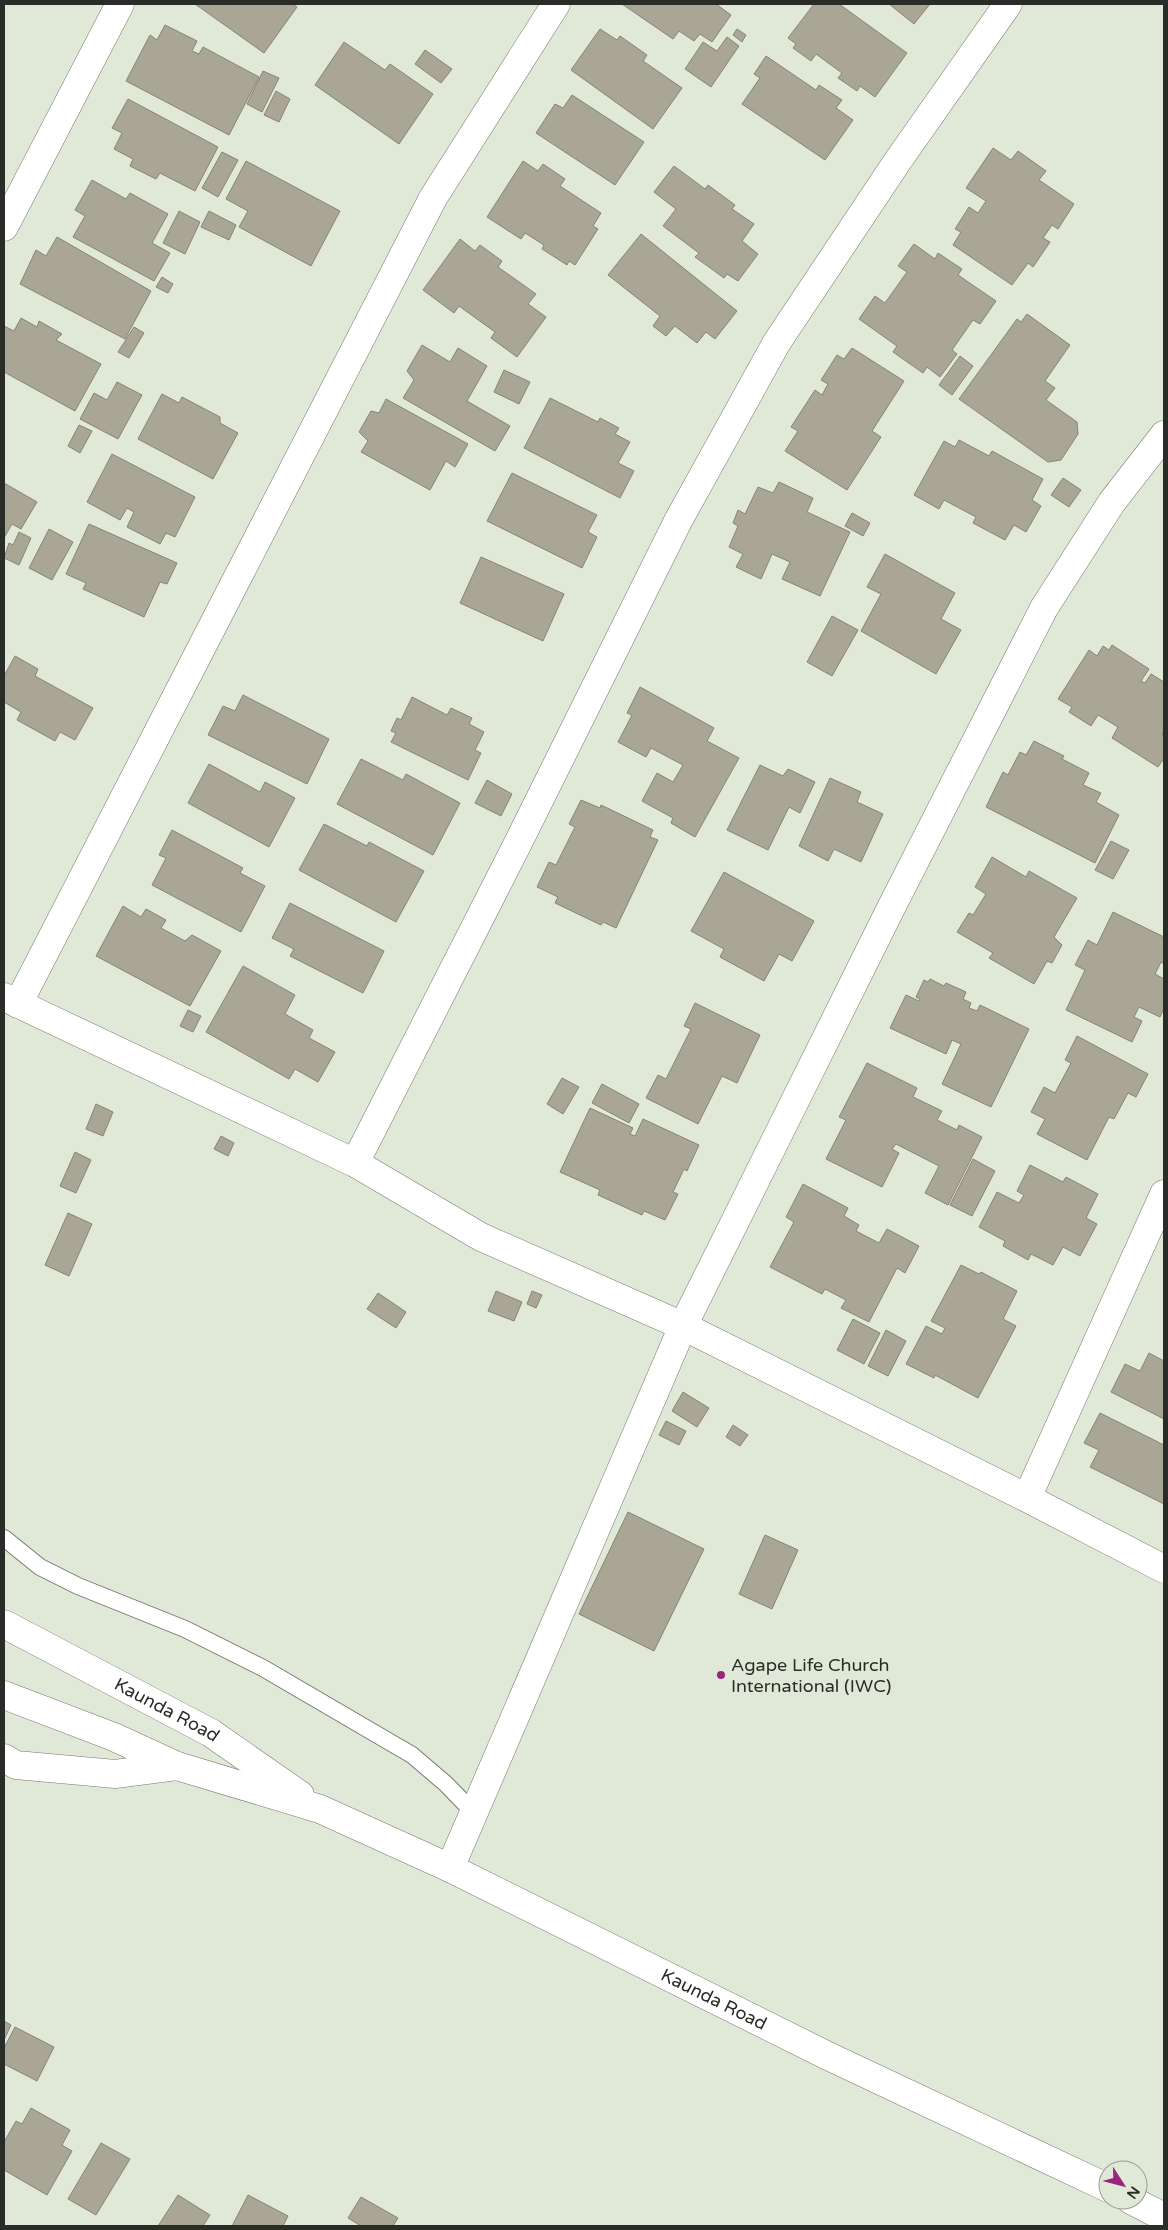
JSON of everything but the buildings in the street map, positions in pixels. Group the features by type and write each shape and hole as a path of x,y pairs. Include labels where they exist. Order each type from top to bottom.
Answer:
{"street":[{"path":"4,227 120,4"},
{"path":"556,4 433,198 11,1001 355,1164 481,1236 683,1326 1027,1498 1164,1569"},
{"path":"355,1164 522,835 678,521 777,342 897,162 1008,4"},
{"path":"450,1868 683,1326 891,908 1044,608 1112,502 1164,435"},
{"path":"1027,1498 1164,1194"},
{"name":"Kaunda Road","path":"4,1624 211,1733 320,1809"},
{"name":"Kaunda Road","path":"4,1695 114,1737 177,1766 320,1809 450,1868 828,2056 1098,2183"},
{"path":"4,1758 16,1764 116,1774 177,1766"},
{"path":"1148,2209 1164,2217"}],"lane":[{"path":"4,1538 48,1571 78,1586 185,1629 263,1668 412,1755 446,1784 474,1813"}],"place":[{"name":"Agape Life Church International (IWC)","path":"721,1675"}]}
